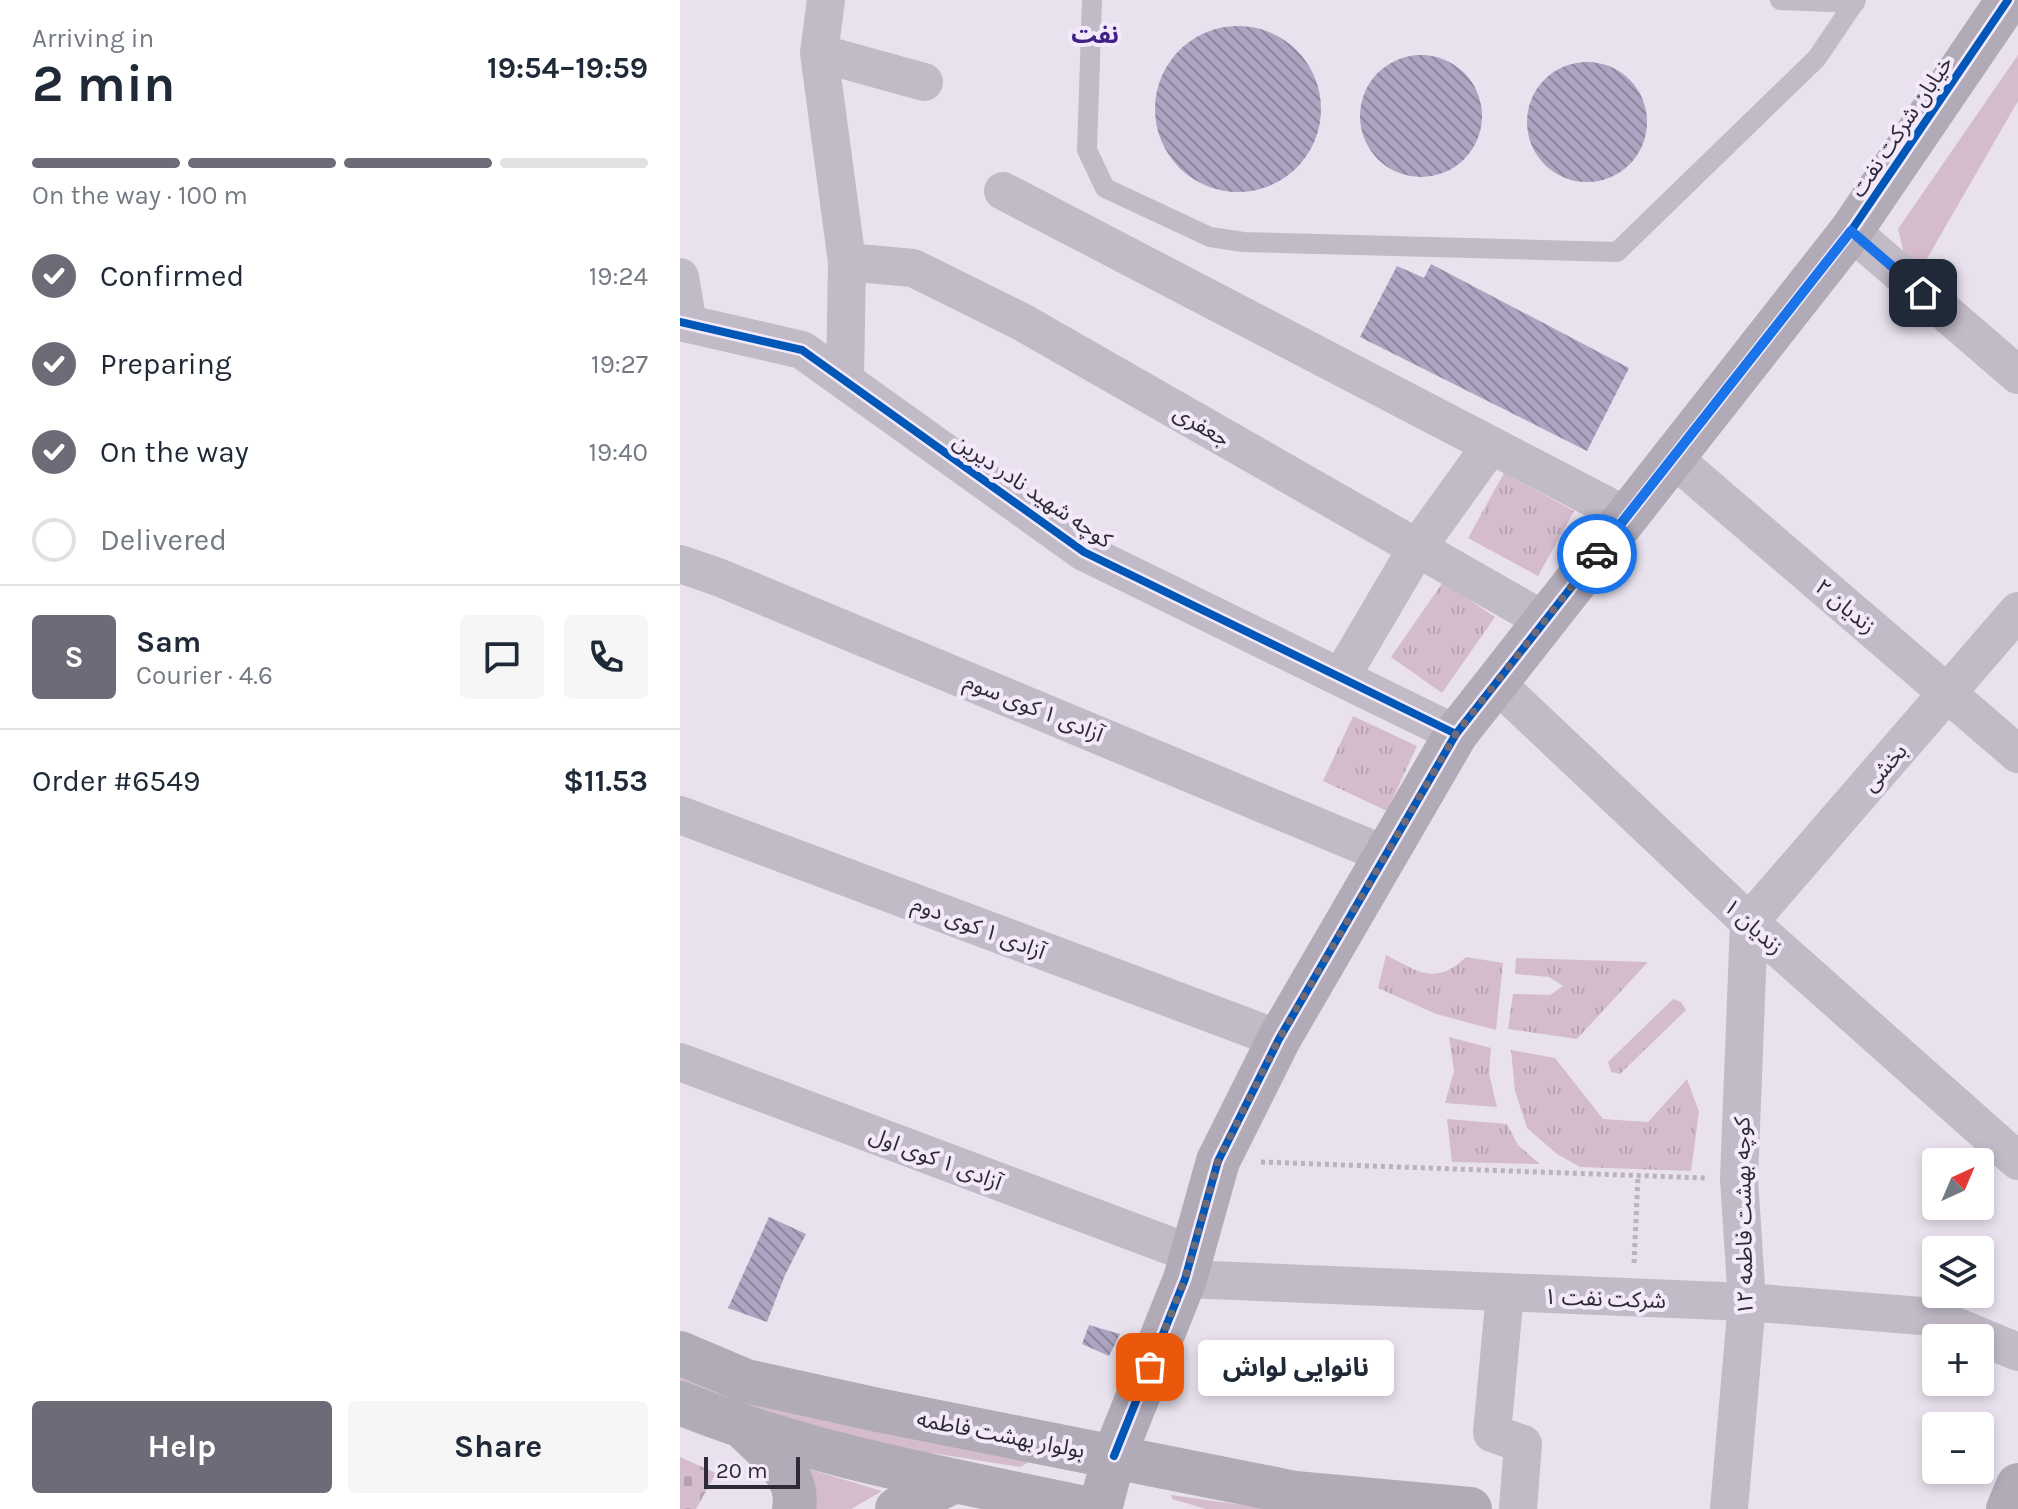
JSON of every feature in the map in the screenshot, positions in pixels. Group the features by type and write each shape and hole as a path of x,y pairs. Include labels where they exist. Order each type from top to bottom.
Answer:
{"street":[{"path":"826,0 819,53 847,262 845,380"},
{"name":"خیابان شرکت نفت","path":"1100,1509 1114,1456 1188,1266 1218,1161 1279,1039 1456,734 1851,231 2008,0"},
{"path":"819,53 924,82"},
{"path":"1003,191 1627,516"},
{"path":"1851,231 2018,375"},
{"name":"جعفری","path":"847,262 913,268 1022,322 1545,621"},
{"path":"680,277 684,323"},
{"name":"کوچه شهید نادر دیرین","path":"684,323 802,350 1084,552 1456,734"},
{"path":"1341,677 1417,548 1491,445"},
{"name":"زندیان ۲","path":"1673,458 2018,754"},
{"name":"آزادی ۱ کوی سوم","path":"680,564 733,583 1386,855"},
{"name":"بخشی","path":"1749,922 2018,611"},
{"name":"زندیان ۱","path":"1496,683 1749,922 2018,1161"},
{"name":"آزادی ۱ کوی دوم","path":"680,815 1279,1039"},
{"name":"کوچه بهشت فاطمه ۱۲","path":"1729,1509 1747,1302 1739,1179 1749,922"},
{"name":"آزادی ۱ کوی اول","path":"680,1062 1188,1266"},
{"name":"شرکت نفت ۱","path":"1188,1266 1505,1293 1747,1302 1934,1317 2018,1352"},
{"path":"1505,1293 1492,1433 1523,1444 1518,1509"},
{"name":"بولوار بهشت فاطمه","path":"680,1353 746,1381 1295,1493 1470,1509"},
{"path":"680,1403 744,1428 955,1481 1090,1509"},
{"path":"744,1428 778,1461 791,1479 796,1499 794,1509"},
{"path":"897,1509 955,1481"},
{"path":"2008,1509 2018,1485"}],"lane":[{"path":"1092,0 1087,150 1105,188 1210,237 1243,242 1617,252 1817,58 1855,2"},
{"path":"1780,0 1855,2"}],"path":[{"path":"1218,1161 1739,1179"},
{"path":"1632,1299 1638,1176"}],"green space":[{"path":"2018,55 2018,101 1921,269 1904,254 1898,229"},
{"path":"1504,473 1574,511 1538,576 1468,538"},
{"path":"1443,582 1495,617 1442,693 1391,657"},
{"path":"1353,716 1417,746 1387,811 1323,781"},
{"path":"1386,955 1418,971 1436,974 1455,966 1466,957 1503,963 1496,1030 1436,1014 1378,988"},
{"path":"1516,958 1648,962 1577,1039 1508,1029 1513,994 1550,995 1563,986 1549,977 1515,974"},
{"path":"1673,999 1681,1002 1686,1010 1620,1074 1611,1072 1608,1062"},
{"path":"1449,1037 1491,1048 1489,1073 1497,1107 1445,1103 1454,1071"},
{"path":"1511,1050 1555,1058 1603,1119 1648,1122 1687,1079 1699,1112 1691,1171 1580,1167 1557,1154 1527,1128 1515,1091"},
{"path":"1447,1119 1507,1124 1518,1145 1540,1164 1452,1162"},
{"path":"680,1365 1035,1459 1020,1467 932,1453 905,1453 680,1386"},
{"path":"680,1457 716,1473 696,1509 680,1509"},
{"path":"802,1467 882,1491 851,1509 815,1509"},
{"path":"1171,1495 1271,1509 1206,1509 1172,1499"}],"building":[{"path":"1238,26 1270,32 1297,50 1315,77 1321,109 1315,141 1297,168 1270,186 1238,192 1206,186 1179,168 1161,141 1155,109 1161,77 1179,50 1206,32"},
{"path":"1421,55 1444,60 1464,73 1477,93 1482,116 1477,139 1464,159 1444,172 1421,177 1398,172 1378,159 1365,139 1360,116 1365,93 1378,73 1398,60"},
{"path":"1587,62 1610,67 1629,80 1642,99 1647,122 1642,145 1629,164 1610,177 1587,182 1564,177 1545,164 1532,145 1527,122 1532,99 1545,80 1564,67"},
{"path":"1431,264 1629,368 1587,451 1360,337 1397,266 1424,278"},
{"path":"769,1217 806,1234 785,1275 767,1322 728,1308"},
{"path":"1089,1325 1120,1334 1109,1356 1082,1344"}],"cycle path":[{"path":"1114,1456 1185,1279 1218,1161 1279,1039 1456,734 1851,231 2008,0"},
{"path":"680,322 802,350 1084,552 1456,734"}],"way so far":[{"path":"1150,1367 1185,1279 1218,1161 1279,1039 1456,734 1597,554"}],"place":[{"name":"نانوایی لواش","path":"1150,1367"}],"district":[{"name":"نفت","path":"1095,35"}],"route":[{"path":"1597,554 1851,231 1923,293"}]}
